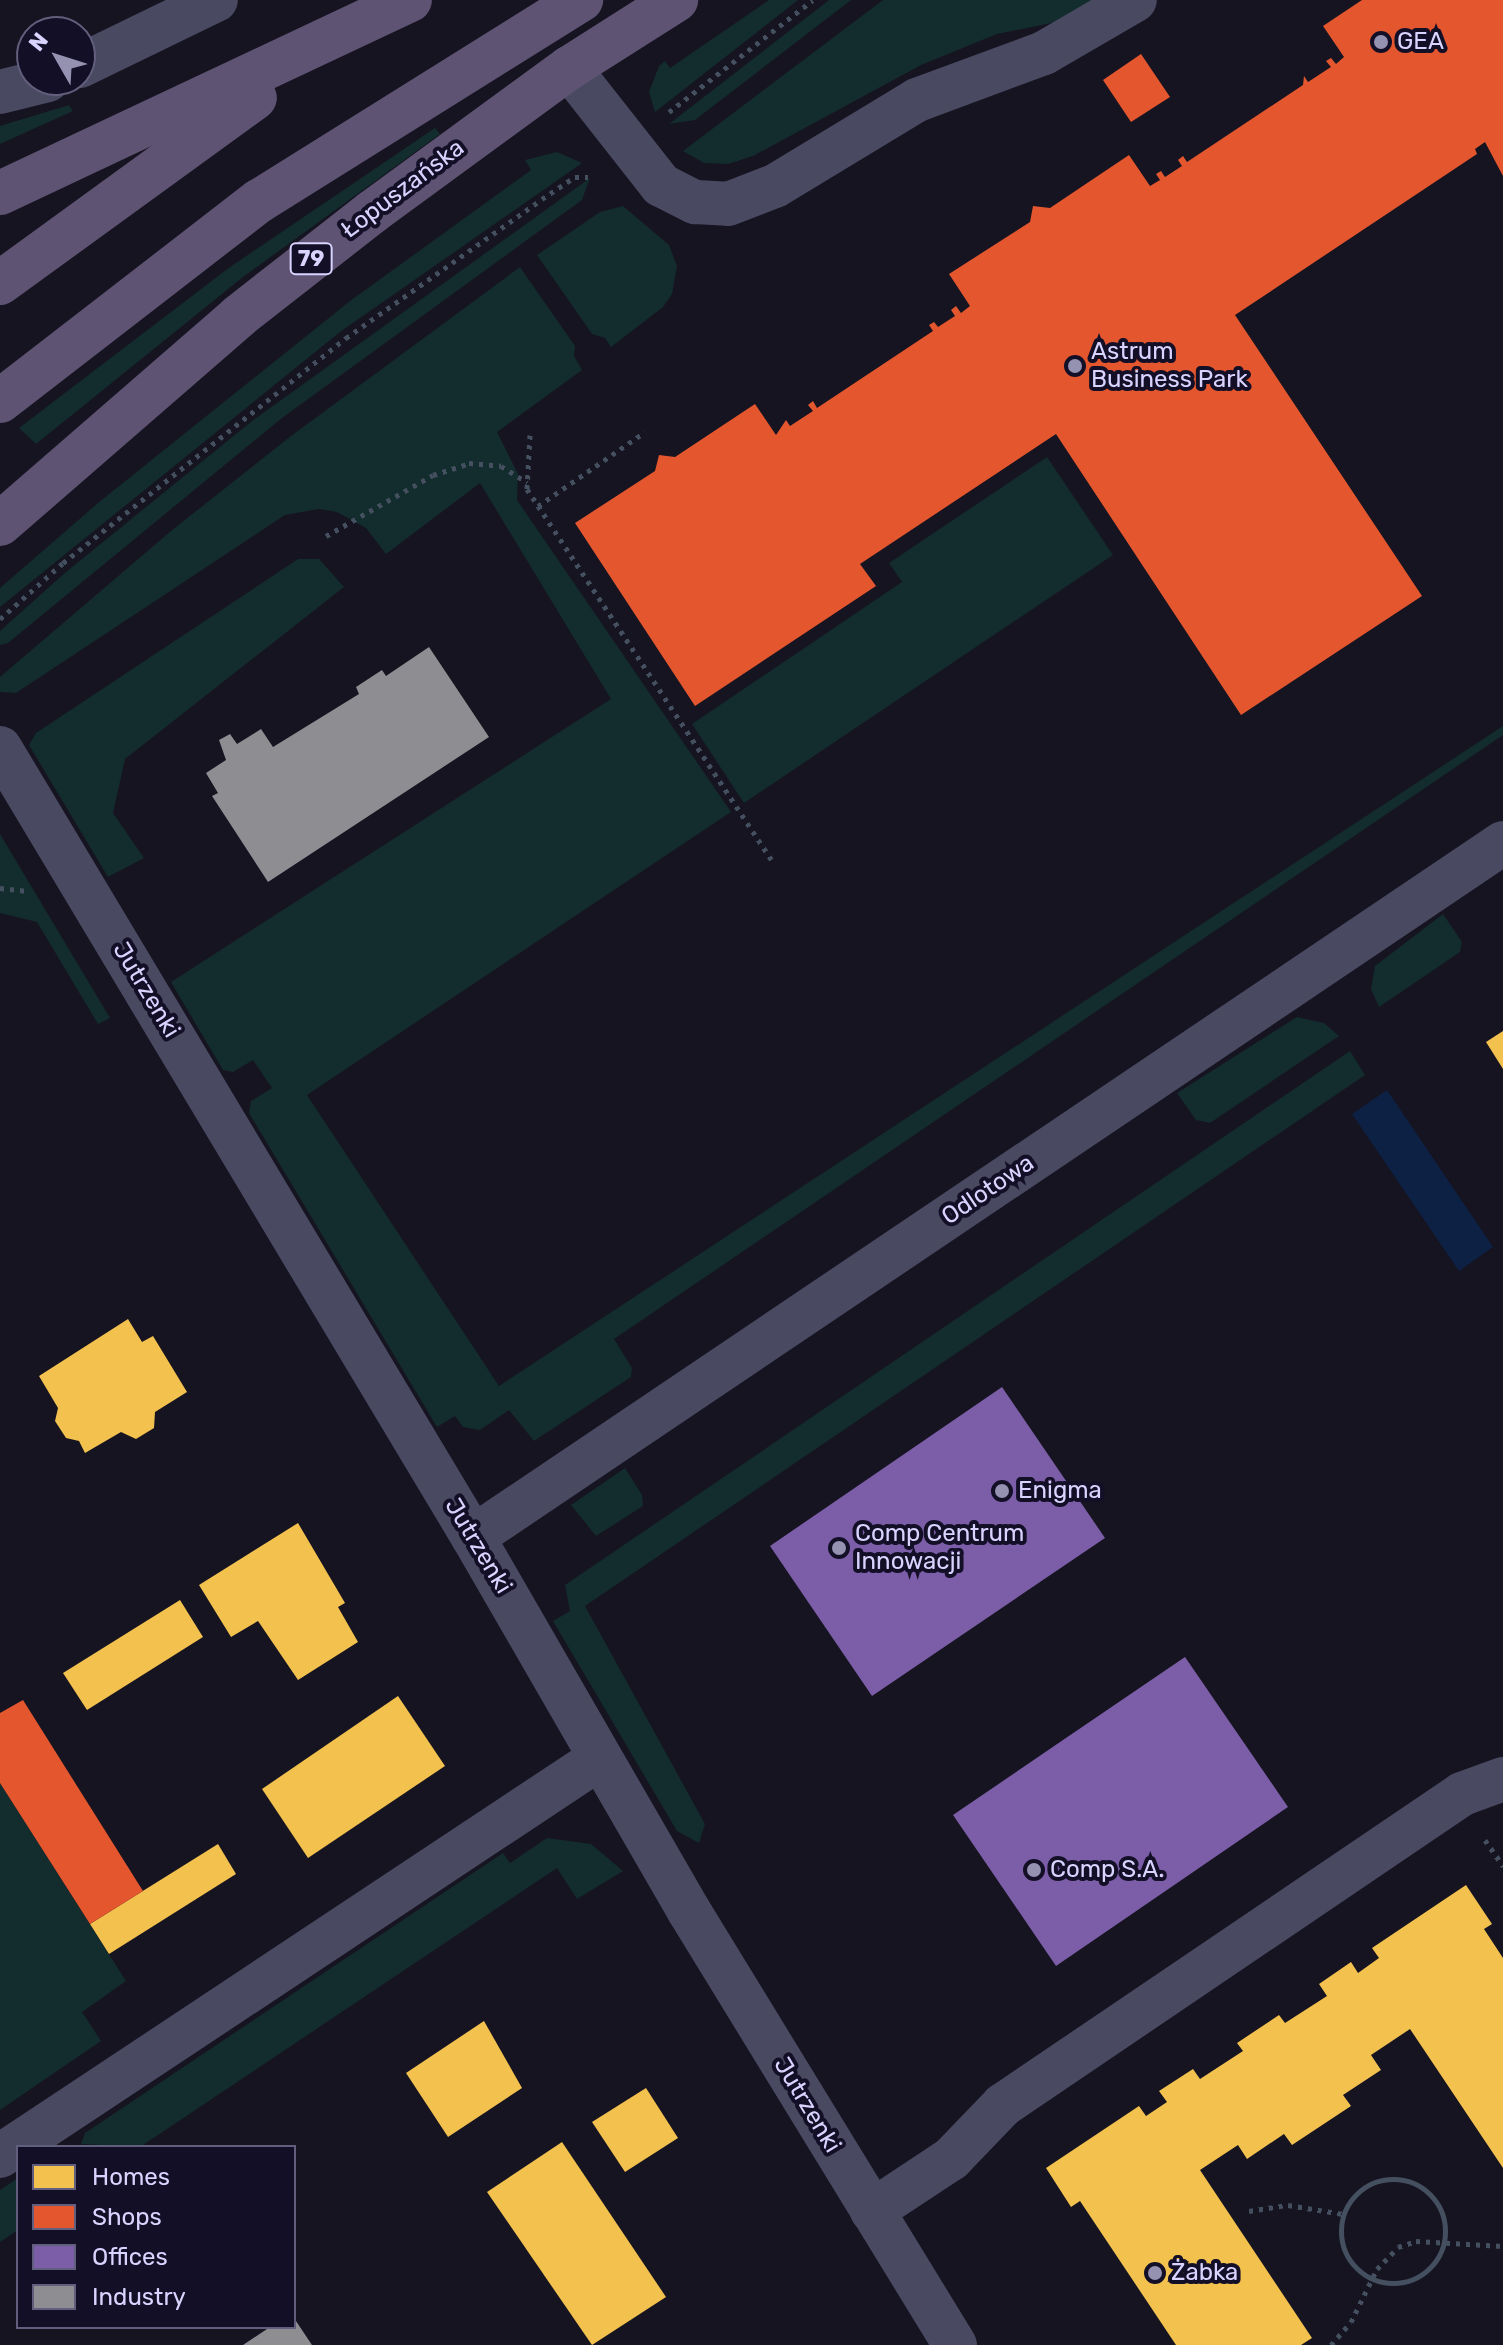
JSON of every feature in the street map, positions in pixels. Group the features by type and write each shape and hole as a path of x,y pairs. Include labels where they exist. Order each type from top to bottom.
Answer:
{"main road":[{"path":"0,193 364,25 410,0"},
{"path":"0,401 259,201 581,0"},
{"name":"Łopuszańska","path":"0,524 239,316 569,68 676,0"},
{"path":"0,283 103,203 364,25"}],"street":[{"path":"96,58 216,0"},
{"path":"569,68 661,185 695,202 728,204 775,186 917,100 1044,53 1135,0"},
{"name":"Jutrzenki","path":"0,748 473,1537 600,1758 955,2345"},
{"name":"Odlotowa","path":"473,1537 1503,843"},
{"path":"17,2145 600,1758"},
{"path":"872,2211 951,2159 1015,2097 1462,1794 1503,1779"}],"path":[{"path":"663,127 666,113 813,0"},
{"path":"0,619 75,553 346,338 575,177 596,177"},
{"path":"538,506 645,432"},
{"path":"530,435 528,483 538,506 772,861"},
{"path":"326,536 433,475 469,463 501,466 528,483"},
{"path":"1377,2181 1414,2184 1439,2209 1443,2242 1435,2263 1421,2276 1399,2283 1373,2279 1357,2270 1344,2251 1343,2214 1361,2189 1377,2181"},
{"path":"1249,2211 1288,2205 1343,2214"},
{"path":"1331,2345 1351,2322 1373,2279 1398,2247 1416,2241 1503,2246"}],"green space":[{"path":"769,0 798,0 655,112 649,92 659,66 665,61 670,68"},
{"path":"829,0 851,0 695,120 669,124"},
{"path":"883,0 1093,0 1061,21 997,34 921,65 753,156 728,164 704,163 683,151"},
{"path":"69,105 73,111 0,144 0,126"},
{"path":"435,128 440,134 243,277 36,444 19,428 230,267"},
{"path":"557,152 582,163 340,332 0,607 0,588 98,503 350,301 531,170 525,160"},
{"path":"590,178 582,200 282,418 8,643 0,645 0,631 66,572 252,421"},
{"path":"623,206 669,245 677,266 672,294 663,307 611,347 605,338 592,334 537,255 600,212"},
{"path":"520,267 575,346 574,356 582,370 497,432 518,474 517,500 731,812 307,1095 499,1386 1503,726 1503,735 614,1339 632,1368 631,1377 534,1441 509,1410 480,1430 463,1427 455,1416 437,1427 249,1113 251,1101 272,1088 253,1060 233,1072 223,1070 171,982 611,699 480,483 386,554 366,528 337,512 319,509 285,515 16,693 0,692 0,677 171,531 291,436"},
{"path":"1047,457 1113,555 744,803 692,724 902,582 889,563"},
{"path":"298,559 319,559 344,587 125,759 113,813 144,858 108,877 29,745 36,733"},
{"path":"0,834 110,1018 98,1024 37,922 0,913"},
{"path":"1443,914 1462,942 1460,952 1379,1007 1371,989 1375,966"},
{"path":"1297,1017 1324,1023 1339,1036 1210,1123 1196,1120 1177,1093"},
{"path":"1350,1051 1365,1075 585,1606 705,1824 699,1843 677,1831 553,1621 570,1611 565,1585"},
{"path":"625,1468 642,1495 643,1506 596,1536 571,1505"},
{"path":"0,1783 126,1981 82,2012 101,2041 0,2110"},
{"path":"547,1838 591,1844 623,1871 577,1899 557,1868 143,2145 81,2144 85,2133 503,1853 510,1863"},
{"path":"16,2179 16,2231 0,2242 0,2190"}],"water":[{"path":"1387,1090 1493,1247 1459,1271 1352,1114"}],"building: Homes":[{"path":"1503,1031 1503,1069 1486,1042"},
{"path":"128,1319 142,1342 153,1336 187,1392 155,1412 154,1428 136,1439 121,1432 85,1453 79,1441 66,1438 55,1421 58,1408 39,1376"},
{"path":"298,1523 345,1603 338,1607 358,1642 298,1680 258,1621 231,1637 199,1585"},
{"path":"180,1600 203,1637 87,1710 63,1673"},
{"path":"398,1696 445,1766 308,1858 262,1789"},
{"path":"218,1844 236,1874 109,1954 90,1924"},
{"path":"1466,1885 1492,1924 1484,1929 1503,1958 1503,2168 1410,2029 1371,2055 1381,2070 1343,2095 1351,2106 1292,2145 1284,2134 1247,2159 1238,2145 1200,2170 1312,2338 1301,2345 1176,2345 1080,2201 1071,2207 1046,2168 1139,2106 1146,2116 1167,2102 1159,2091 1193,2069 1200,2079 1243,2051 1237,2043 1279,2015 1285,2023 1327,1996 1319,1984 1351,1962 1358,1973 1379,1958 1372,1948"},
{"path":"484,2021 522,2088 448,2137 406,2073"},
{"path":"646,2088 678,2138 625,2172 592,2122"},
{"path":"562,2142 666,2297 592,2345 487,2192"}],"building: Shops":[{"name":"Astrum Business Park","path":"1362,0 1503,0 1503,176 1485,142 1475,149 1477,154 1235,315 1422,596 1241,715 1056,434 860,564 876,586 695,706 575,523 655,471 659,455 675,457 755,404 776,435 786,420 790,426 813,411 808,405 813,401 817,408 933,331 929,325 934,322 938,327 955,316 951,310 956,306 961,313 970,306 949,274 1030,222 1033,206 1050,208 1129,155 1150,186 1160,180 1156,174 1161,171 1165,177 1182,166 1178,160 1183,156 1187,162 1303,85 1304,76 1308,82 1331,67 1326,61 1331,58 1336,64 1344,57 1323,26"},
{"path":"1141,54 1170,97 1131,122 1103,80"},
{"path":"23,1700 143,1891 90,1924 0,1783 0,1713"}],"building: Offices":[{"path":"1002,1387 1105,1538 872,1696 770,1546"},
{"path":"1185,1657 1288,1807 1056,1966 953,1815"}],"building: Industry":[{"path":"429,647 489,737 268,882 212,796 218,793 206,773 226,760 219,740 230,734 237,744 261,729 273,747 359,694 356,687 382,670 386,676"},
{"path":"296,2321 312,2345 243,2345 267,2329 296,2329"}],"place":[{"name":"GEA","path":"1381,42"},
{"name":"Astrum Business Park","path":"1075,366"},
{"name":"Enigma","path":"1002,1491"},
{"name":"Comp Centrum Innowacji","path":"839,1548"},
{"name":"Comp S.A.","path":"1034,1870"},
{"name":"Żabka","path":"1155,2273"}]}
